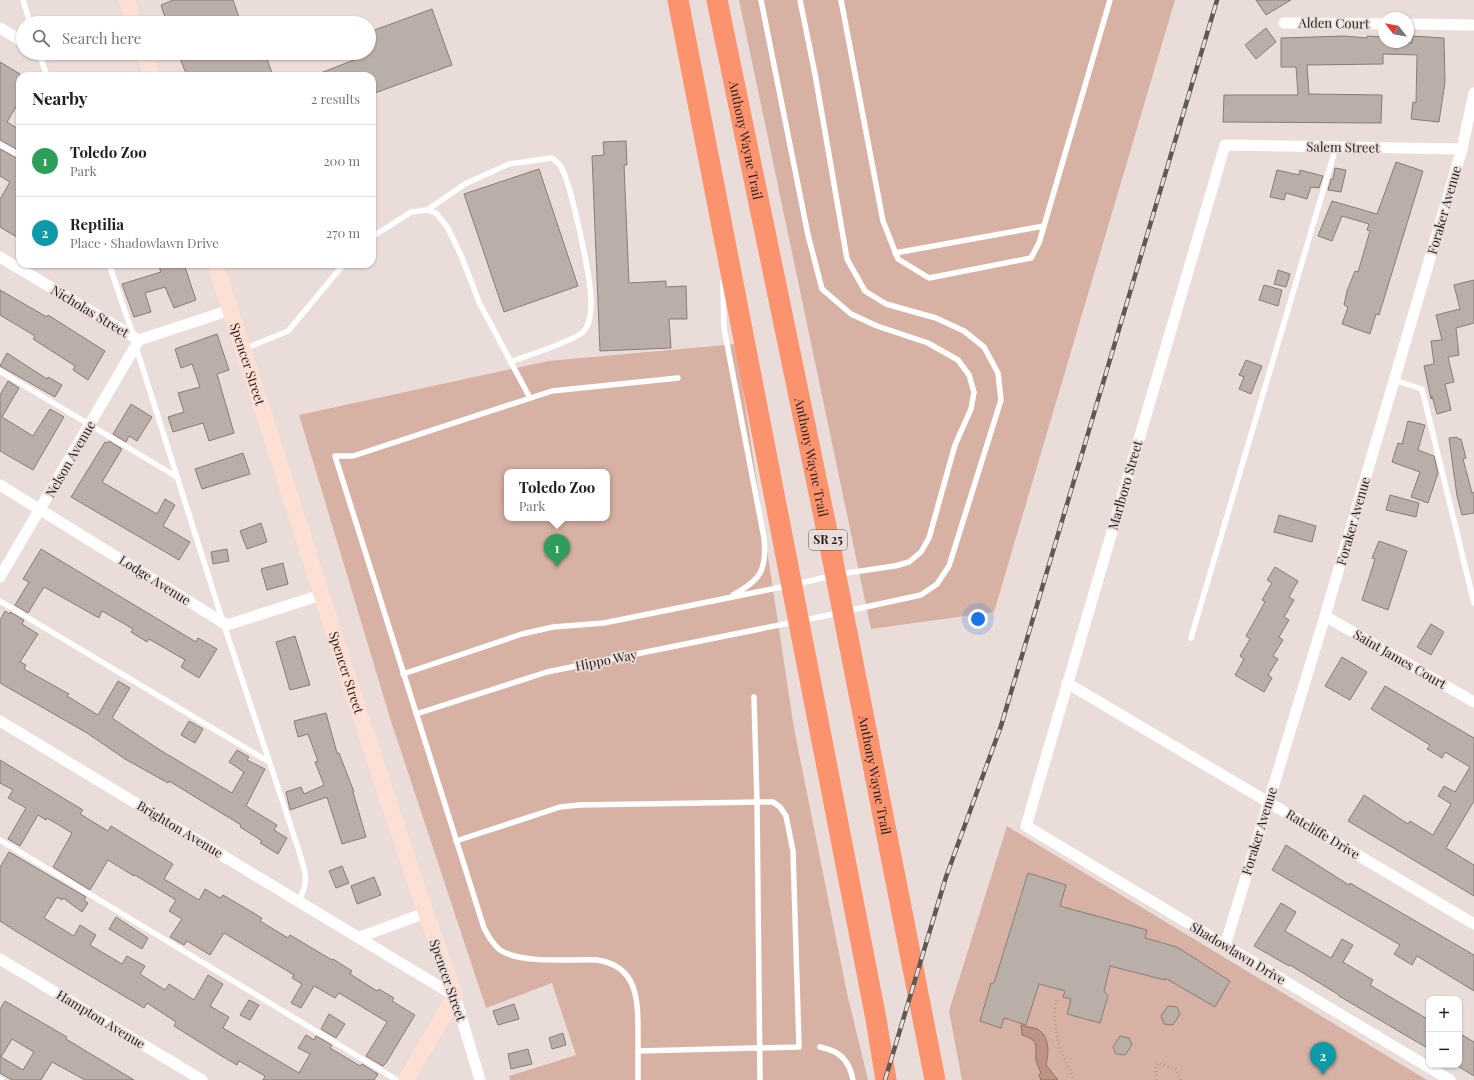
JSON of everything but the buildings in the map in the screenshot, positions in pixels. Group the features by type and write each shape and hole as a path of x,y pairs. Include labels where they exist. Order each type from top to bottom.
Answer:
{"highway":[{"path":"678,0 800,621 876,1019 886,1080"},
{"name":"Anthony Wayne Trail","path":"717,0 843,612 935,1080"}],"street":[{"path":"127,0 132,16"},
{"name":"Alden Court","path":"1284,23 1378,24"},
{"path":"1414,24 1474,25"},
{"path":"0,28 16,38"},
{"path":"146,60 151,72"},
{"name":"Foraker Avenue","path":"1225,946 1325,616 1462,149 1474,93"},
{"name":"Salem Street","path":"1225,145 1462,149"},
{"name":"Marlboro Street","path":"1026,826 1225,145"},
{"name":"Nicholas Street","path":"0,257 16,267"},
{"name":"Nicholas Street","path":"18,268 136,341 230,310"},
{"name":"Spencer Street","path":"216,268 321,595 455,996 480,1080"},
{"name":"Nelson Avenue","path":"0,577 90,425 136,341"},
{"name":"Lodge Avenue","path":"0,485 223,622"},
{"path":"223,622 227,624 321,595"},
{"name":"Saint James Court","path":"1325,616 1474,702"},
{"name":"Ratcliffe Drive","path":"1067,684 1268,801 1474,924"},
{"name":"Brighton Avenue","path":"0,720 455,996"},
{"name":"Shadowlawn Drive","path":"1026,826 1450,1080"},
{"path":"360,937 426,912"},
{"name":"Hampton Avenue","path":"0,959 202,1080"},
{"path":"406,1080 455,996"}],"lane":[{"path":"23,0 28,16"},
{"path":"403,674 522,634 553,627 604,623 730,596 763,592 835,575 895,566 909,562 921,552 929,538 955,445 971,409 974,392 969,375 958,360 928,343 877,326 851,314 822,289 808,235 761,0"},
{"name":"Hippo Way","path":"416,714 547,672 921,595 937,584 949,566 966,517 1001,400 998,373 984,347 964,331 936,318 886,304 865,291 846,259 815,74 800,0"},
{"path":"841,0 883,221 898,259 929,278 1031,258 1039,243 1110,0"},
{"path":"41,60 46,72"},
{"path":"0,144 16,154"},
{"path":"1191,638 1336,147"},
{"path":"427,210 465,184 509,164 552,158 561,166 570,189 585,264 591,302 589,322 583,332 564,342 510,362"},
{"path":"376,234 411,212 427,210 436,213 448,228 463,260 479,302 530,398"},
{"path":"722,224 723,269"},
{"path":"895,253 1044,226"},
{"path":"110,268 136,341 223,622 307,880 306,888 299,900"},
{"path":"243,350 288,331 341,268"},
{"path":"723,276 724,328 763,530 766,557 761,572 750,585 730,596"},
{"path":"0,371 177,477"},
{"path":"638,1080 638,1004 634,987 626,975 609,962 597,960 526,959 513,956 500,950 491,941 484,928 335,456 353,456 552,391 678,378"},
{"path":"1394,380 1422,389 1474,604"},
{"path":"0,601 269,762"},
{"path":"754,697 757,802 760,1080"},
{"path":"456,842 560,807 579,805 757,802 773,802 780,807 786,816 793,851 799,1047 638,1050"},
{"path":"0,840 397,1080"},
{"path":"820,1047 838,1052 851,1068 854,1080"}],"path":[{"path":"1056,1000 1053,1017 1064,1061 1075,1080"},
{"path":"1157,1080 1155,1069 1158,1063 1176,1068 1180,1080"}],"shaded area":[{"path":"739,0 1175,0 994,612 871,629"},
{"path":"736,344 794,728 847,993 868,1080 510,1080 509,1076 576,1055 552,983 486,1008 390,718 299,415 548,361"},
{"path":"1007,826 1427,1080 962,1080 949,1011"},
{"path":"1021,1025 1037,1029 1044,1036 1048,1045 1046,1065 1058,1080 1041,1080 1039,1075 1041,1073 1036,1060 1036,1047 1034,1041 1022,1035"}],"railway":[{"path":"885,1080 946,877 1001,726 1217,0"}],"place":[{"name":"Toledo Zoo","path":"557,567"},
{"name":"Reptilia","path":"1323,1075"}]}
